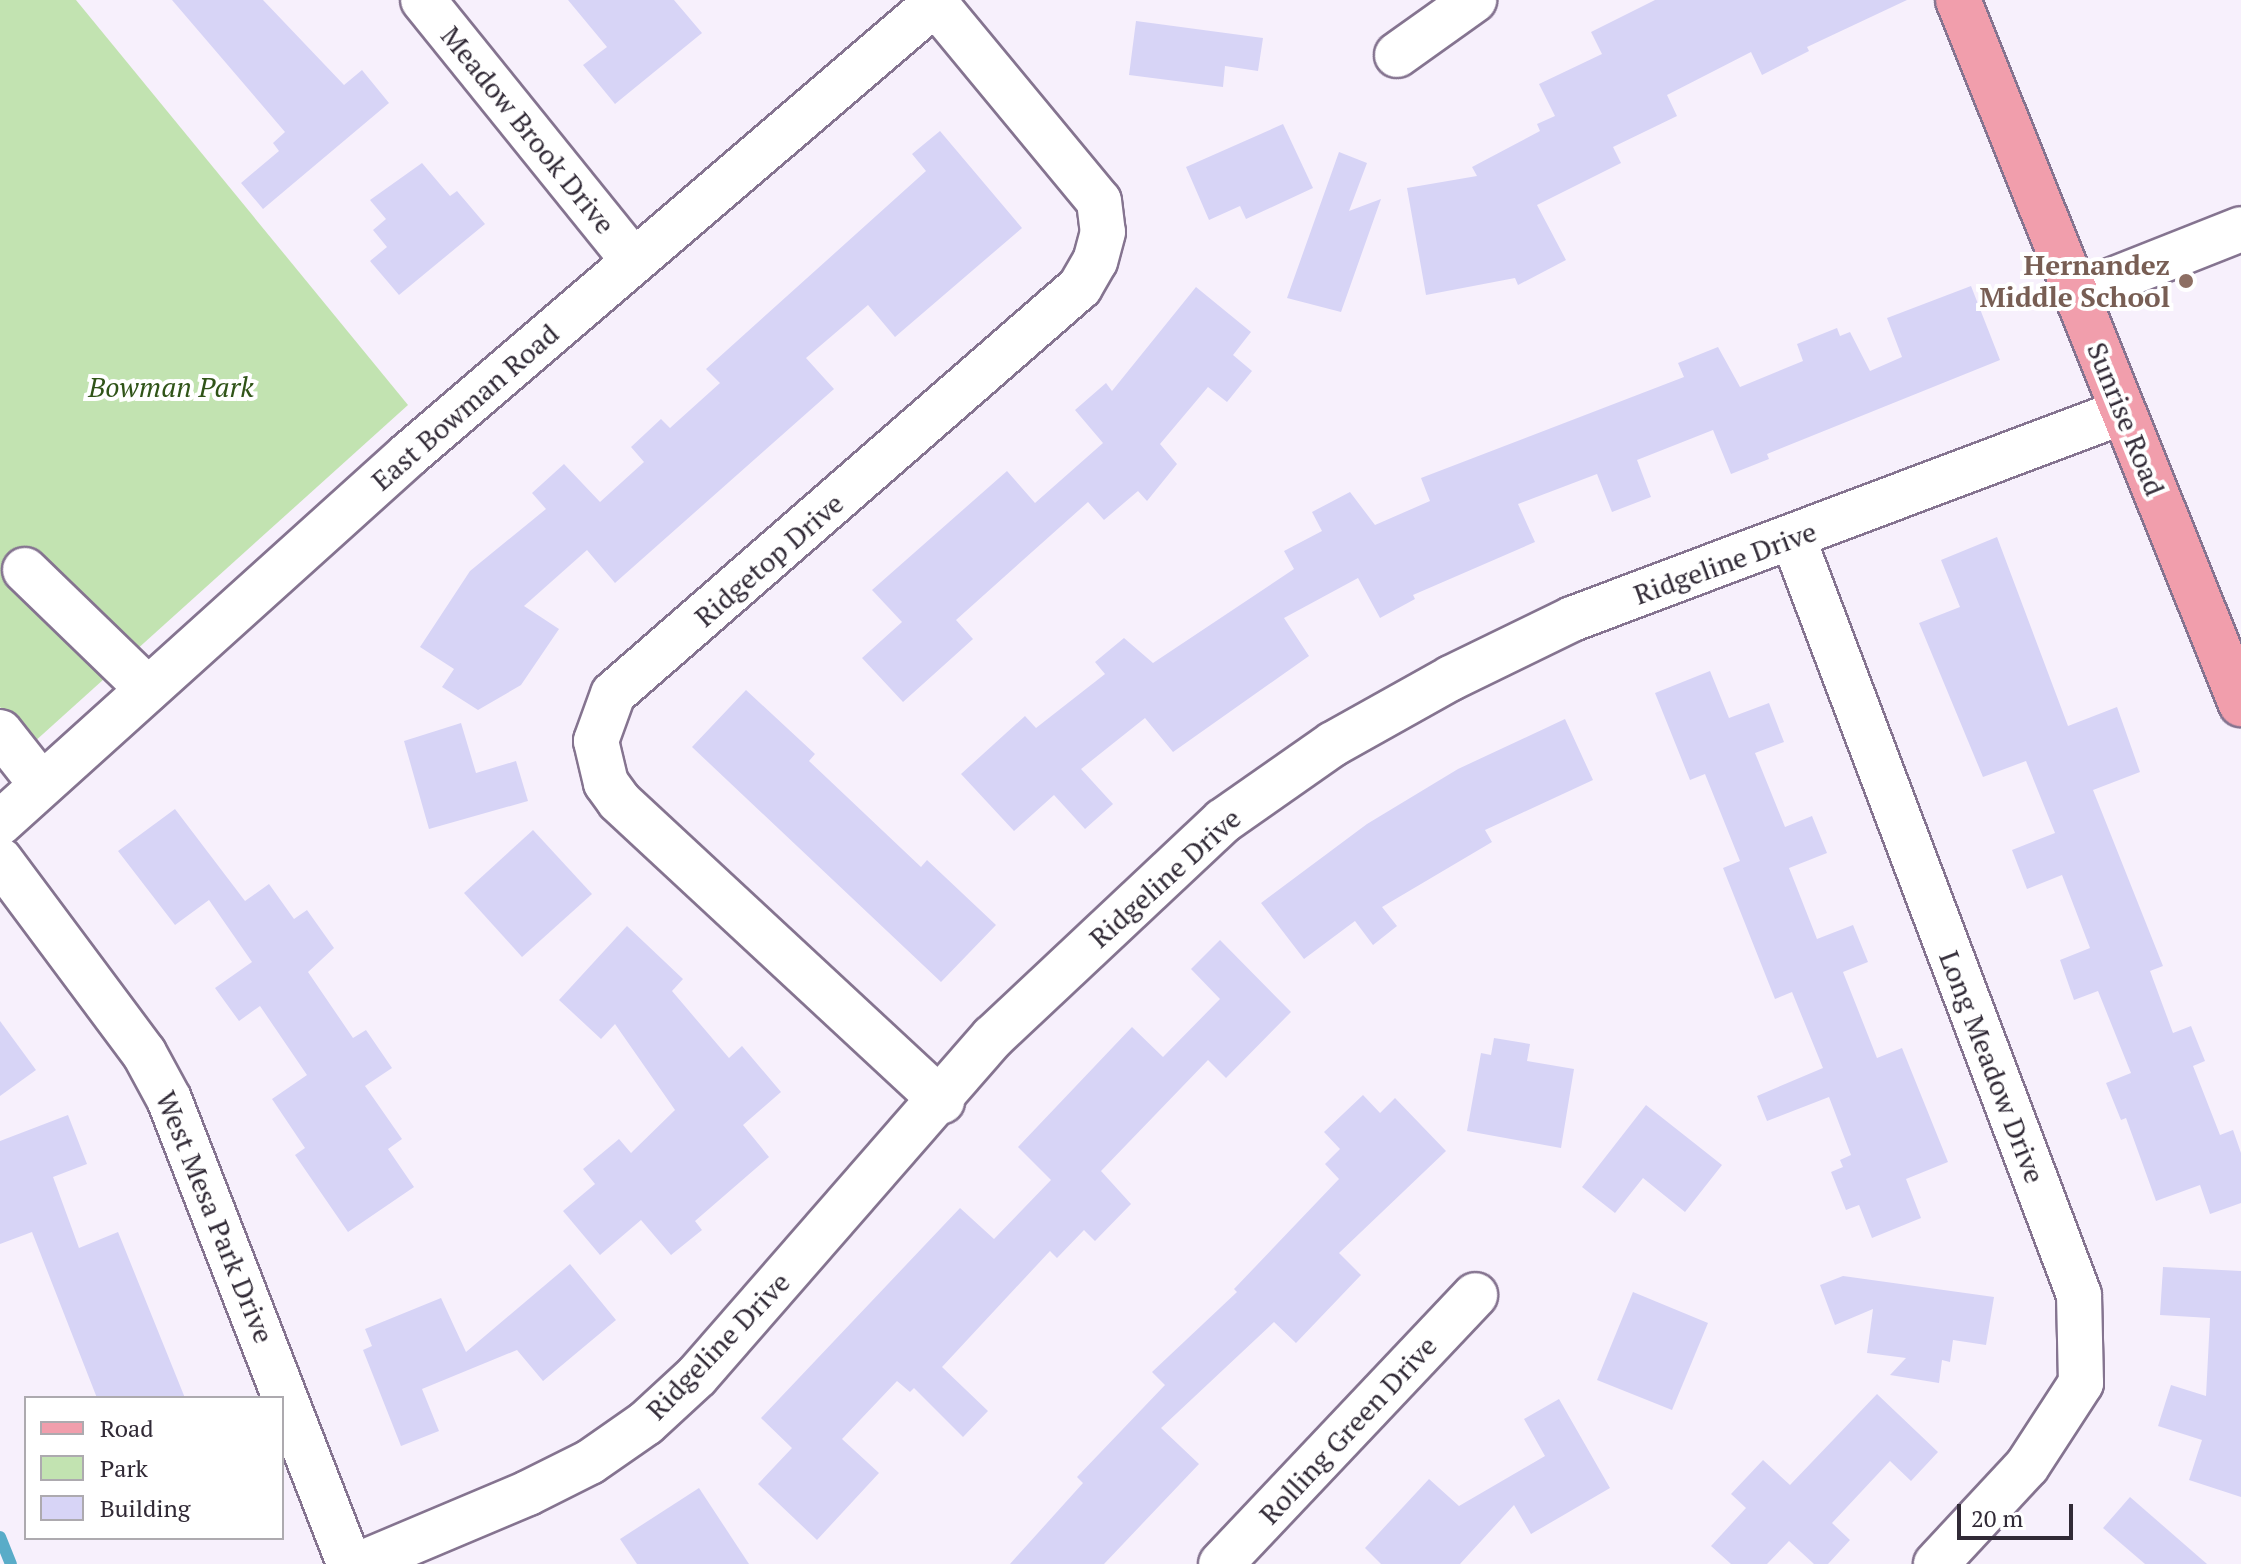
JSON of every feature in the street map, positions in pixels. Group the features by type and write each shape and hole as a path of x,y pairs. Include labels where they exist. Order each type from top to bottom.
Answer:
{"main road":[{"name":"Sunrise Road","path":"1958,0 2241,704"}],"street":[{"name":"Meadow Brook Drive","path":"423,0 633,260"},
{"path":"1397,55 1474,0"},
{"name":"East Bowman Road","path":"0,823 633,260 937,2"},
{"name":"Ridgetop Drive","path":"937,2 1099,201 1103,232 1095,261 1068,298 613,694 596,741 606,783 619,801 942,1101"},
{"path":"2077,294 2241,229"},
{"name":"Ridgeline Drive","path":"360,1564 528,1493 590,1462 646,1423 697,1376 942,1101 993,1037 1223,821 1333,744 1451,678 1572,619 2122,412"},
{"name":"Long Meadow Drive","path":"1793,538 2079,1295 2081,1383 2027,1466 1936,1564"},
{"path":"25,570 148,689"},
{"path":"0,732 41,784"},
{"name":"West Mesa Park Drive","path":"0,860 144,1053 169,1099 284,1396"},
{"name":"Rolling Green Drive","path":"1221,1564 1475,1295"},
{"name":"West Mesa Park Drive","path":"284,1396 349,1564"}],"green space":[{"name":"Bowman Park","path":"0,0 76,0 408,405 33,743 0,707"}],"building":[{"path":"172,0 263,0 344,85 362,70 389,103 263,209 241,183 279,151 273,143 285,132"},
{"path":"568,0 674,0 702,33 615,104 583,65 607,47"},
{"path":"1655,0 1907,0 1807,47 1809,51 1762,75 1751,52 1667,95 1677,116 1613,147 1621,163 1537,205 1566,260 1518,285 1515,278 1426,295 1407,188 1477,176 1472,167 1540,131 1537,124 1555,116 1539,84 1602,54 1591,32"},
{"path":"1136,21 1263,38 1258,71 1225,66 1223,87 1129,75"},
{"path":"1283,124 1313,188 1246,219 1240,206 1209,220 1186,167"},
{"path":"940,131 1022,228 895,337 868,305 806,358 834,389 615,583 587,550 524,606 559,629 521,685 478,710 442,687 454,669 420,647 470,571 546,509 532,493 564,464 600,502 644,462 631,447 661,419 670,428 720,383 706,369 926,171 912,154"},
{"path":"1339,152 1367,163 1349,211 1381,199 1341,312 1287,298"},
{"path":"422,163 450,196 457,191 485,224 399,295 370,261 387,247 373,230 386,219 370,200"},
{"path":"1971,286 2000,360 1767,454 1769,459 1731,474 1713,430 1637,460 1651,497 1612,512 1597,474 1518,504 1535,542 1413,595 1415,599 1380,618 1358,578 1284,618 1309,656 1173,752 1145,718 1081,769 1113,804 1085,829 1054,795 1014,831 961,774 1025,716 1036,728 1105,674 1095,662 1124,638 1153,663 1294,569 1284,551 1322,531 1312,512 1350,492 1375,525 1430,501 1421,478 1684,377 1678,363 1718,347 1740,387 1803,361 1797,344 1837,328 1840,336 1850,332 1870,371 1902,357 1887,318"},
{"path":"1196,287 1251,332 1233,355 1252,371 1227,402 1208,387 1160,444 1177,464 1147,501 1138,491 1104,520 1088,502 956,620 973,639 903,702 862,658 902,622 872,590 1007,471 1035,503 1103,443 1075,410 1106,383 1112,391"},
{"path":"1997,537 2068,726 2117,707 2140,772 2093,790 2163,966 2150,971 2173,1033 2191,1026 2205,1061 2193,1066 2220,1135 2233,1130 2241,1153 2241,1203 2210,1214 2200,1185 2156,1201 2126,1118 2121,1120 2106,1083 2131,1073 2098,991 2074,1000 2060,960 2090,948 2062,875 2027,889 2012,850 2055,833 2026,761 1983,777 1919,623 1960,607 1941,560"},
{"path":"1710,671 1729,718 1769,703 1784,742 1755,753 1785,827 1812,816 1827,853 1789,868 1817,939 1853,925 1868,962 1843,972 1877,1058 1902,1048 1948,1162 1906,1179 1921,1218 1872,1238 1859,1205 1846,1210 1831,1172 1843,1167 1840,1160 1851,1155 1829,1097 1767,1121 1757,1096 1823,1068 1792,992 1775,999 1723,868 1740,861 1705,774 1690,780 1655,693"},
{"path":"746,690 815,754 809,761 921,867 927,860 996,925 941,982 692,747"},
{"path":"1565,719 1593,780 1485,830 1492,842 1382,907 1397,926 1373,945 1355,921 1304,959 1261,903 1367,824 1458,769"},
{"path":"461,723 476,773 516,761 528,801 429,829 404,741"},
{"path":"175,809 245,901 269,884 294,919 307,910 334,948 308,972 353,1038 366,1030 392,1068 365,1086 402,1139 388,1149 414,1187 348,1232 295,1155 305,1148 272,1099 307,1075 260,1006 239,1021 215,988 252,962 209,900 175,925 118,851"},
{"path":"533,830 592,894 522,957 464,893"},
{"path":"627,926 683,979 672,991 729,1058 742,1046 781,1092 743,1125 769,1157 695,1221 702,1230 671,1255 641,1220 600,1255 563,1211 595,1184 583,1169 619,1139 631,1153 675,1110 615,1024 601,1039 559,1000"},
{"path":"1220,940 1291,1012 1226,1078 1208,1060 1101,1171 1131,1204 1095,1241 1084,1230 1057,1258 1050,1251 942,1367 988,1411 963,1437 914,1388 910,1392 897,1381 842,1439 879,1473 817,1540 758,1484 792,1448 761,1418 960,1208 994,1239 1051,1180 1018,1147 1132,1027 1163,1057 1220,999 1191,969"},
{"path":"0,1021 36,1070 0,1096"},
{"path":"1494,1038 1530,1044 1527,1061 1574,1069 1561,1148 1467,1131 1481,1053 1491,1055"},
{"path":"1363,1095 1380,1113 1395,1098 1446,1151 1339,1253 1361,1275 1296,1343 1274,1322 1161,1428 1199,1464 1104,1564 1010,1564 1083,1483 1077,1477 1165,1385 1152,1372 1237,1292 1234,1289 1339,1179 1325,1164 1340,1149 1324,1132"},
{"path":"1646,1105 1722,1165 1685,1212 1643,1178 1615,1213 1582,1187"},
{"path":"68,1115 87,1164 53,1177 79,1248 118,1232 184,1396 96,1396 32,1232 0,1244 0,1141"},
{"path":"570,1264 616,1320 543,1381 517,1350 422,1389 439,1431 401,1446 363,1350 372,1346 365,1329 441,1298 466,1352"},
{"path":"2163,1267 2241,1271 2241,1497 2189,1480 2202,1440 2158,1426 2171,1385 2206,1396 2210,1318 2160,1315"},
{"path":"1843,1276 1994,1297 1986,1345 1953,1340 1950,1362 1942,1360 1939,1383 1890,1375 1906,1358 1867,1353 1873,1309 1835,1325 1820,1285"},
{"path":"1633,1292 1708,1323 1672,1410 1597,1380"},
{"path":"1877,1394 1938,1452 1911,1481 1890,1461 1832,1523 1850,1540 1828,1564 1814,1564 1789,1541 1767,1564 1731,1564 1711,1546 1746,1508 1731,1494 1763,1460 1790,1485"},
{"path":"1559,1399 1610,1488 1531,1534 1514,1505 1460,1564 1381,1564 1365,1548 1429,1479 1459,1506 1545,1456 1524,1419"},
{"path":"699,1488 749,1564 637,1564 620,1539"},
{"path":"2130,1497 2207,1564 2145,1564 2103,1528"}],"waterway":[{"path":"0,1537 11,1564"}],"place":[{"name":"Hernandez Middle School","path":"2186,281"}]}
